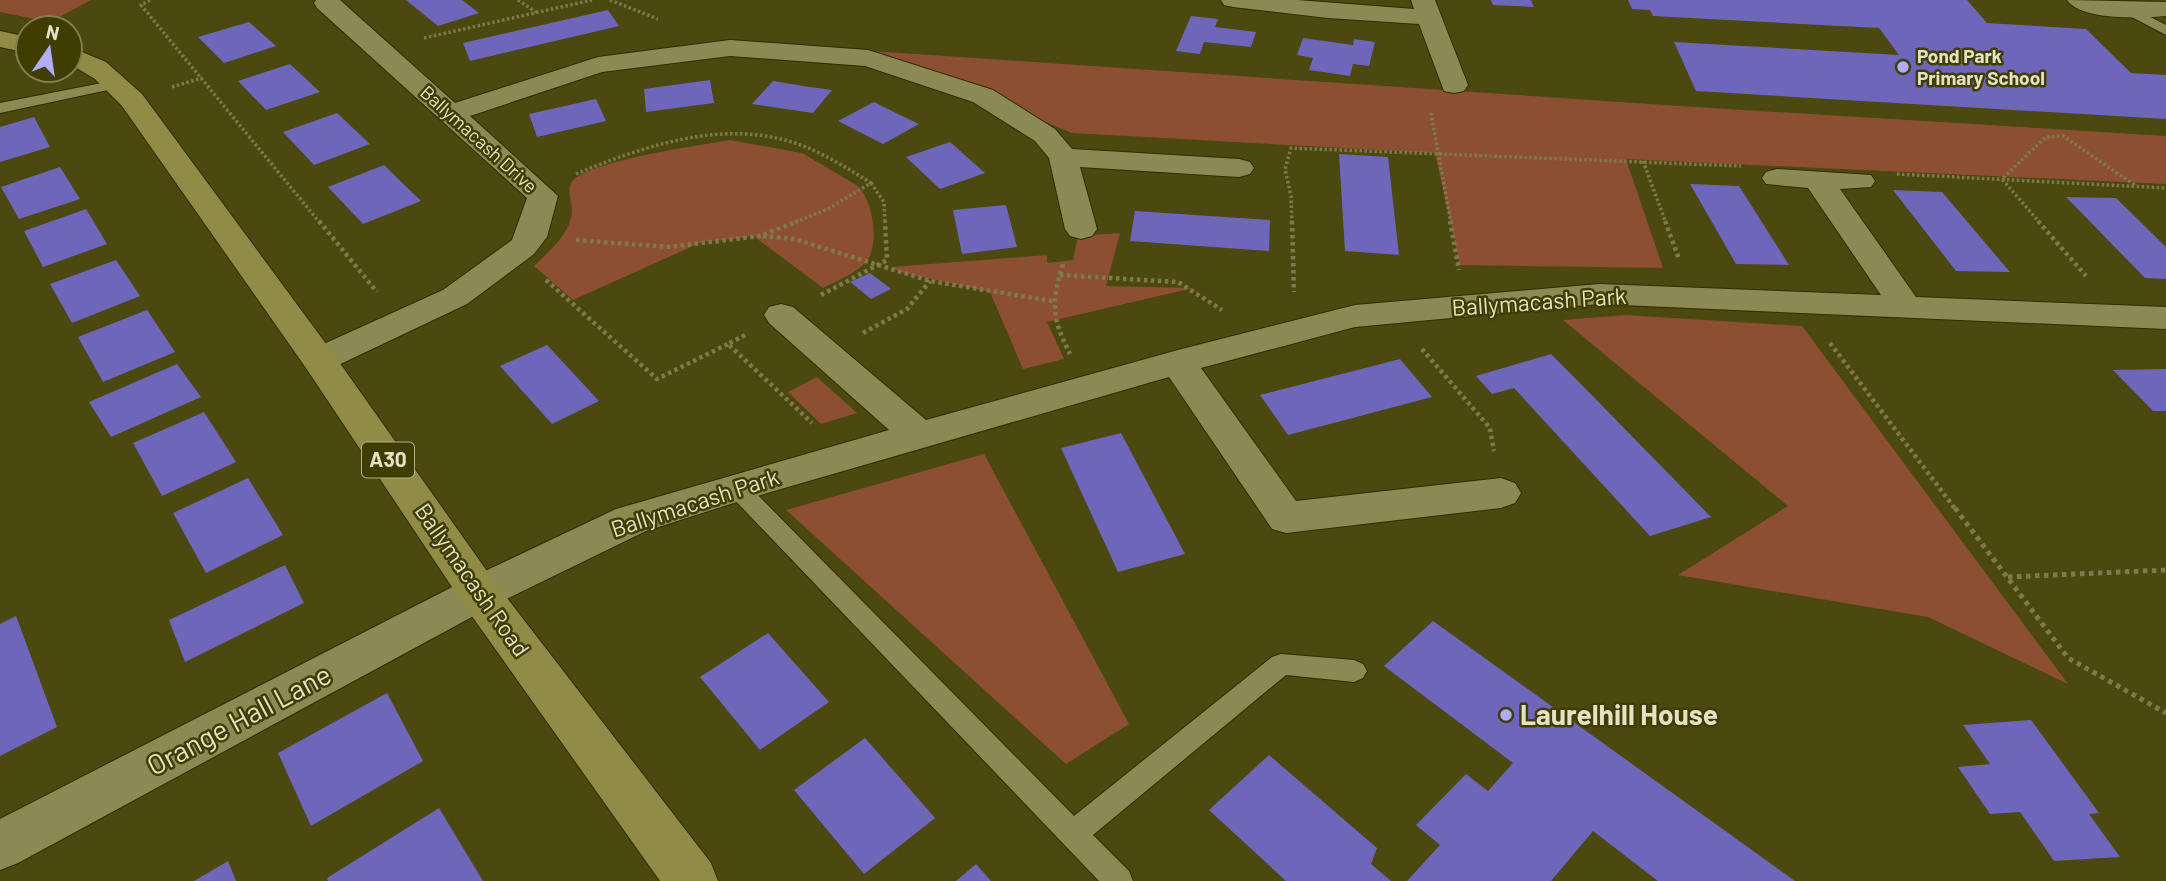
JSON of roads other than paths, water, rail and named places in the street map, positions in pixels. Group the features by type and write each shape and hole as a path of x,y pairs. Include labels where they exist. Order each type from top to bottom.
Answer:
{"main road":[{"name":"Ballymacash Road","path":"84,60 91,62 117,84 140,111 319,360 479,593 692,881"}],"street":[{"name":"Ballymacash Drive","path":"319,360 456,297 523,247 531,237 543,196 326,3 328,0"},
{"path":"1233,0 1328,11 1427,9 1454,85"},
{"path":"2079,0 2094,6 2132,11 2166,9"},
{"path":"450,114 598,65 730,48 869,58 983,96 1045,135 1063,157 1081,229"},
{"path":"1063,157 1238,168"},
{"path":"1777,178 1860,181"},
{"path":"1818,180 1907,308"},
{"name":"Ballymacash Park","path":"479,593 631,520 736,487 1087,387 1355,316 1600,295 2166,318"},
{"path":"781,315 919,435"},
{"path":"1178,362 1286,518 1501,493"},
{"name":"Orange Hall Lane","path":"0,846 479,593"}],"lane":[{"path":"2132,11 2166,31"},
{"path":"0,108 117,84"},
{"path":"736,487 1119,881"},
{"path":"1073,834 1281,664 1354,671"}],"place":[{"name":"Pond Park Primary School","path":"1903,67"},
{"name":"Laurelhill House","path":"1506,715"}]}
